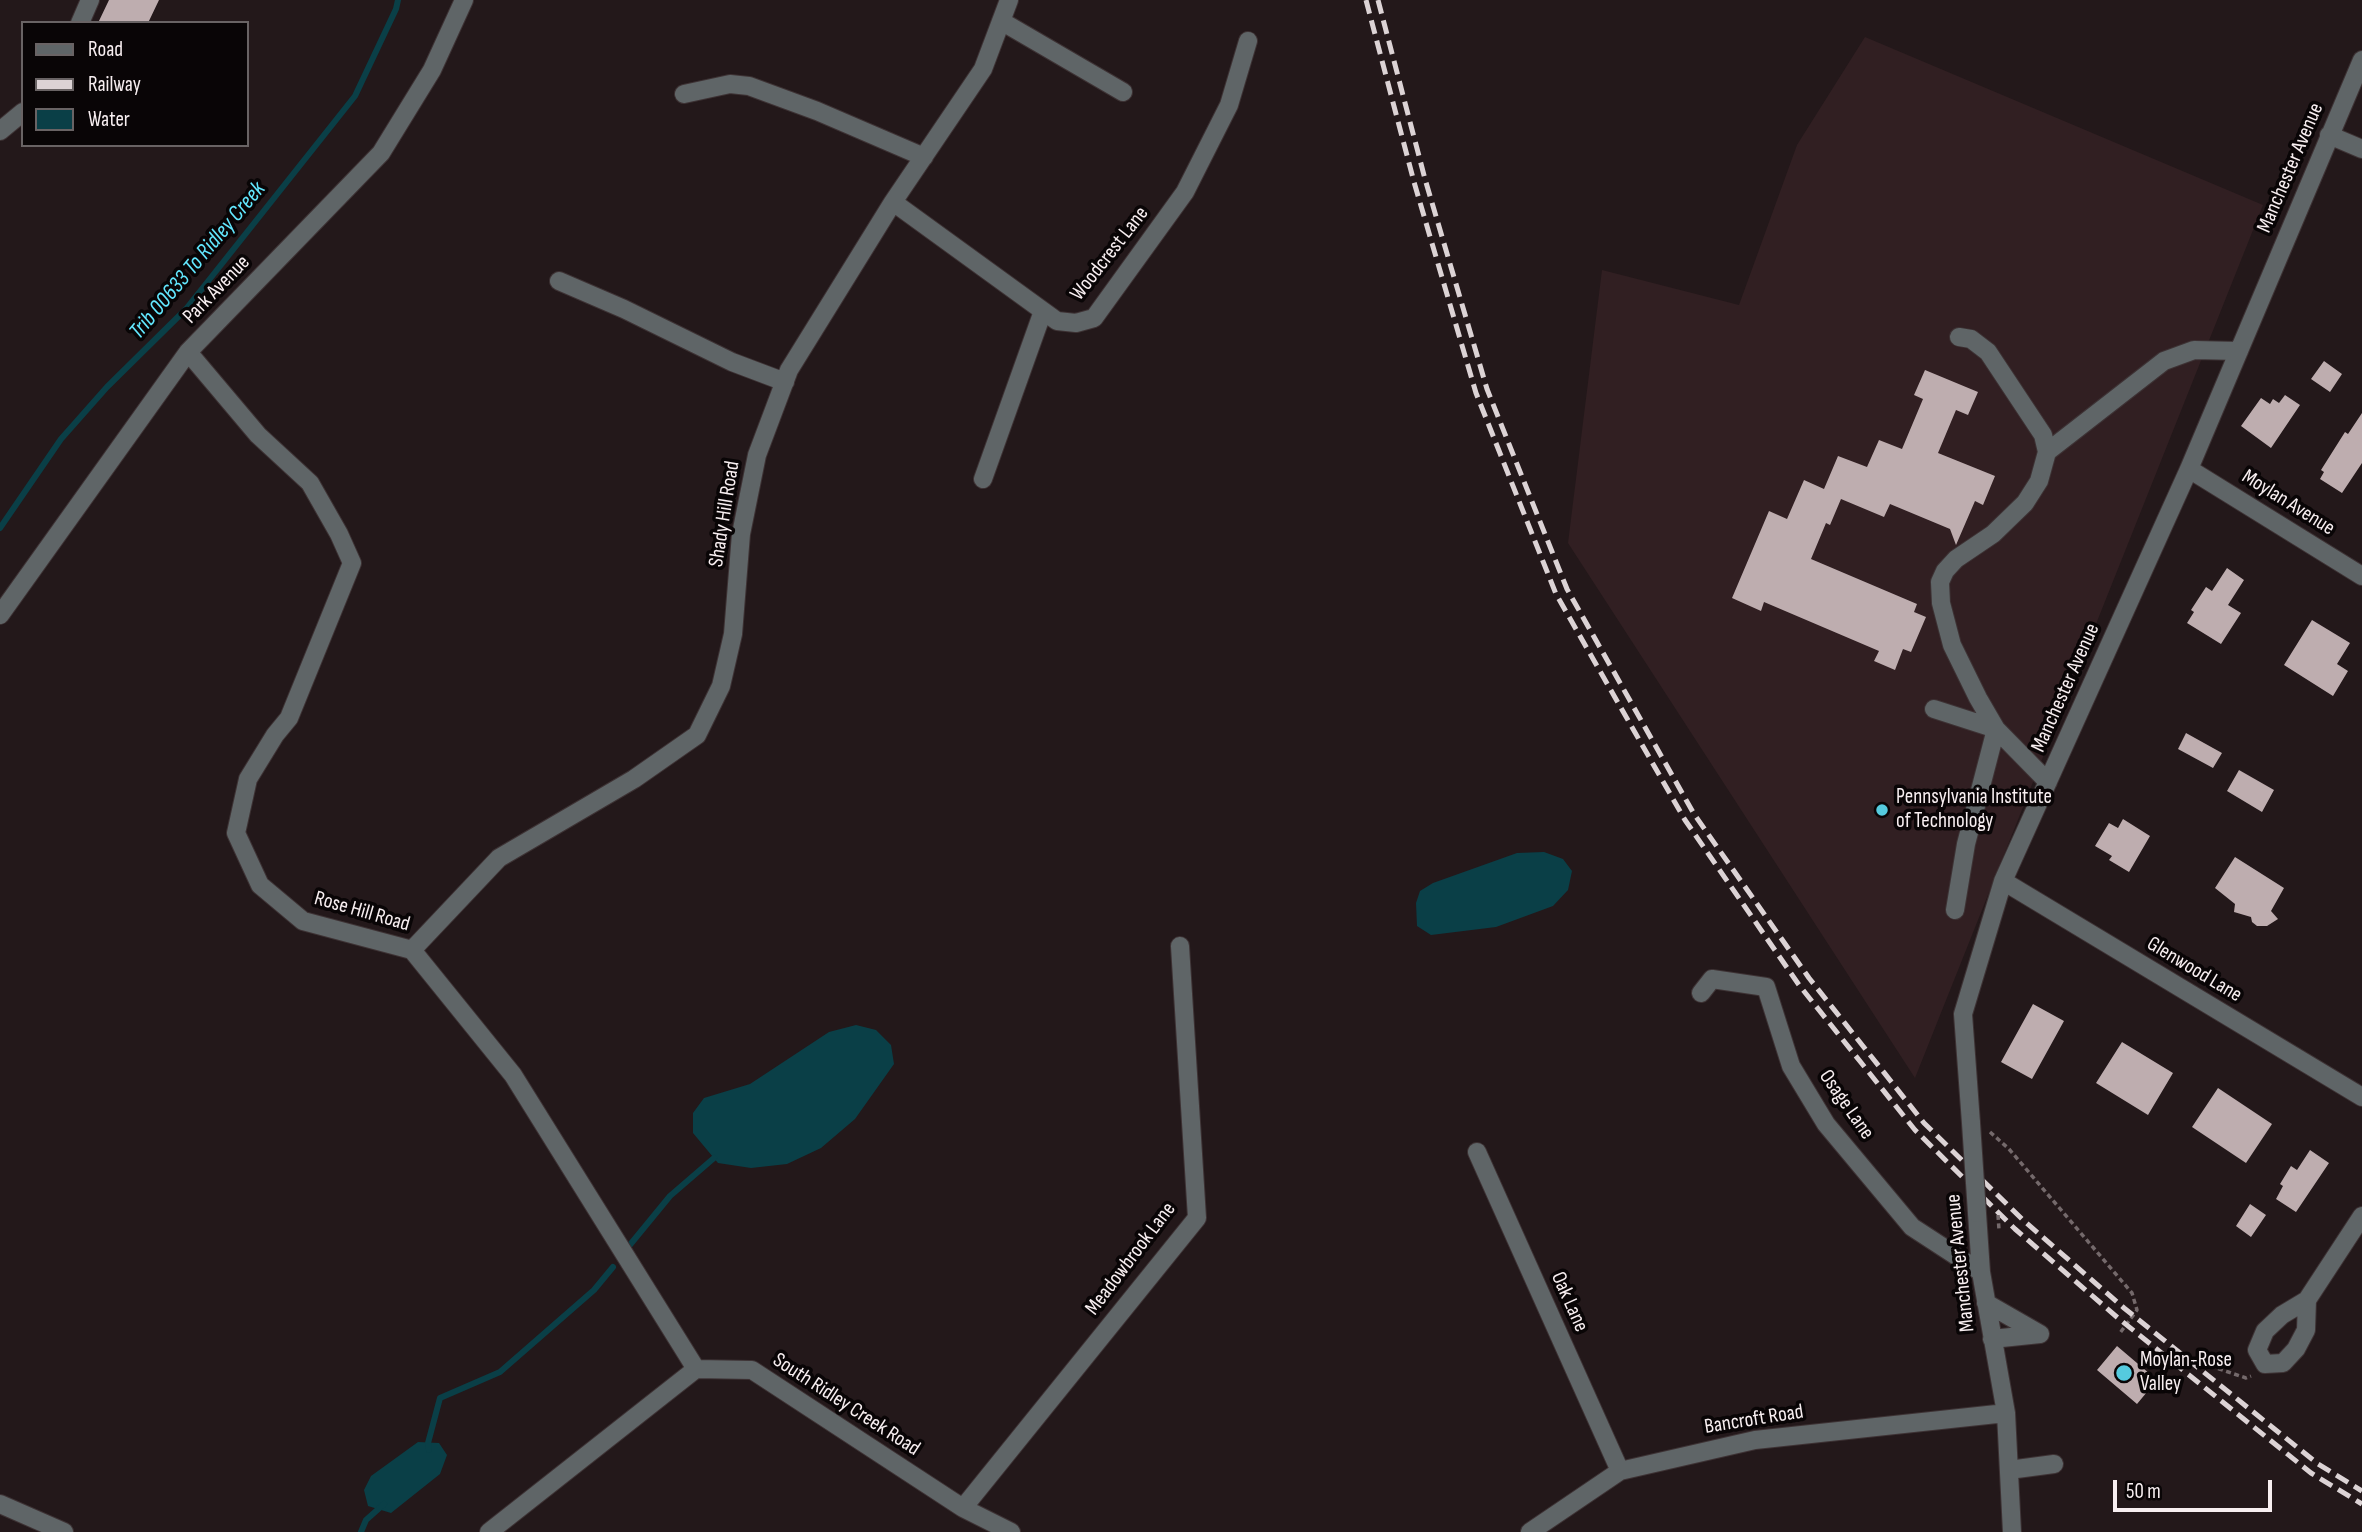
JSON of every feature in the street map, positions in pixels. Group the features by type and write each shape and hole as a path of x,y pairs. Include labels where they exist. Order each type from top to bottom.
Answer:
{"street":[{"path":"81,21 90,0"},
{"name":"Park Avenue","path":"0,615 188,352 381,153 432,70 464,0"},
{"name":"Shady Hill Road","path":"412,950 499,858 634,779 697,735 721,685 733,634 741,534 755,468 789,370 893,202 984,69 1009,0"},
{"path":"1001,21 1123,92"},
{"name":"Woodcrest Lane","path":"893,202 1057,321 1076,323 1094,318 1185,192 1229,105 1248,41"},
{"name":"Manchester Avenue","path":"2012,1532 2006,1413 1981,1272 1963,1014 2003,881 2189,469 2362,61"},
{"path":"684,94 730,84 749,86 817,111 924,157"},
{"path":"0,131 21,114"},
{"path":"2329,135 2362,149"},
{"path":"559,281 624,309 732,362 785,382"},
{"path":"984,479 1043,311"},
{"path":"1959,337 1971,339 1988,352 2043,435 2047,452 2039,481 2025,503 1993,534 1956,559 1945,571 1940,582 1941,603 1952,645 1996,729 2048,782"},
{"path":"2047,452 2164,360 2194,350 2239,351"},
{"name":"Rose Hill Road","path":"188,352 258,435 310,483 352,563 289,718 275,734 248,779 236,833 260,885 303,922 412,950 513,1075 696,1368"},
{"name":"Moylan Avenue","path":"2189,469 2362,576"},
{"path":"1934,709 1996,729"},
{"path":"1955,910 1966,844 1996,729"},
{"name":"Glenwood Lane","path":"2003,881 2362,1097"},
{"name":"Meadowbrook Lane","path":"963,1508 1196,1218 1180,946"},
{"name":"Osage Lane","path":"1701,993 1712,979 1766,987 1791,1066 1826,1124 1912,1227 1981,1272"},
{"name":"Oak Lane","path":"1478,1152 1620,1471"},
{"path":"2308,1300 2306,1330 2296,1349 2283,1363 2265,1364 2258,1350 2266,1331 2282,1315 2308,1300 2362,1216"},
{"path":"1986,1303 2039,1334 1992,1339"},
{"path":"489,1532 696,1368"},
{"name":"South Ridley Creek Road","path":"696,1368 752,1370 963,1508 1011,1532"},
{"name":"Bancroft Road","path":"1530,1532 1620,1471 1755,1440 2006,1413"},
{"path":"2009,1471 2054,1464"},
{"path":"0,1504 64,1532"}],"path":[{"path":"1990,1132 2009,1149 2132,1293 2137,1310 2120,1332"},
{"path":"2202,1363 2246,1378 2259,1373 2265,1364"}],"shaded area":[{"name":"Pennsylvania Institute of Technology","path":"1865,37 2263,205 1915,1078 1568,543 1602,270 1739,305 1797,145"}],"water":[{"path":"1544,852 1563,859 1572,871 1568,890 1553,906 1496,927 1431,935 1417,926 1416,903 1420,891 1433,883 1517,853"},
{"path":"856,1025 876,1030 891,1045 894,1064 855,1119 821,1148 787,1164 751,1168 718,1163 693,1133 693,1113 704,1098 750,1084 829,1032"},
{"path":"418,1442 439,1443 447,1455 440,1474 391,1513 368,1506 364,1490 371,1476"}],"building":[{"path":"109,0 159,0 149,21 99,21"},
{"path":"2324,361 2342,374 2330,392 2311,379"},
{"path":"1925,370 1978,392 1968,415 1956,410 1938,453 1995,476 1983,505 1975,501 1956,545 1950,529 1890,504 1884,517 1841,499 1830,525 1826,523 1811,559 1917,604 1914,612 1926,617 1911,652 1903,649 1895,670 1874,661 1879,651 1764,602 1761,611 1732,598 1769,511 1787,519 1804,480 1824,489 1838,456 1867,467 1879,440 1902,449 1923,399 1914,395"},
{"path":"2285,395 2300,405 2271,448 2241,426 2261,398 2270,404 2273,399 2279,403"},
{"path":"2362,413 2362,463 2342,493 2320,479 2324,472 2321,470 2345,432 2348,434"},
{"path":"2227,568 2244,580 2228,605 2241,613 2221,644 2187,623 2194,612 2191,610 2206,587 2212,591"},
{"path":"2312,620 2350,643 2337,664 2348,671 2333,696 2284,665"},
{"path":"2186,733 2222,753 2213,768 2178,749"},
{"path":"2239,770 2274,790 2262,812 2227,791"},
{"path":"2123,819 2150,836 2129,872 2109,860 2112,856 2095,846 2109,823 2118,828"},
{"path":"2235,857 2284,888 2271,911 2278,919 2267,926 2257,926 2251,917 2234,912 2235,904 2215,888"},
{"path":"2033,1004 2064,1021 2032,1079 2001,1062"},
{"path":"2122,1042 2173,1073 2148,1115 2096,1083"},
{"path":"2218,1088 2272,1124 2246,1163 2192,1127"},
{"path":"2310,1150 2329,1163 2296,1212 2276,1199 2283,1186 2280,1184 2291,1166 2297,1170"},
{"path":"2250,1204 2266,1215 2251,1237 2236,1226"},
{"name":"Moylan-Rose Valley","path":"2117,1346 2157,1380 2137,1404 2097,1370"}],"waterway":[{"name":"Trib 00633 To Ridley Creek","path":"0,528 61,439 107,387 186,309 355,96 398,0"},
{"path":"629,1246 670,1196 714,1158"},
{"path":"429,1450 428,1443 440,1398 500,1372 594,1290 613,1267"},
{"path":"361,1532 366,1520 384,1504"}],"railway":[{"path":"1366,0 1414,182 1476,393 1556,594 1685,820 1799,985 1915,1130 2015,1229 2118,1318 2311,1473 2362,1504"},
{"path":"1378,0 1425,179 1487,389 1567,589 1694,814 1809,978 1924,1123 2023,1220 2124,1308 2318,1464 2362,1491"}],"place":[{"name":"Pennsylvania Institute of Technology","path":"1882,810"},
{"name":"Moylan-Rose Valley","path":"2124,1373"}]}
